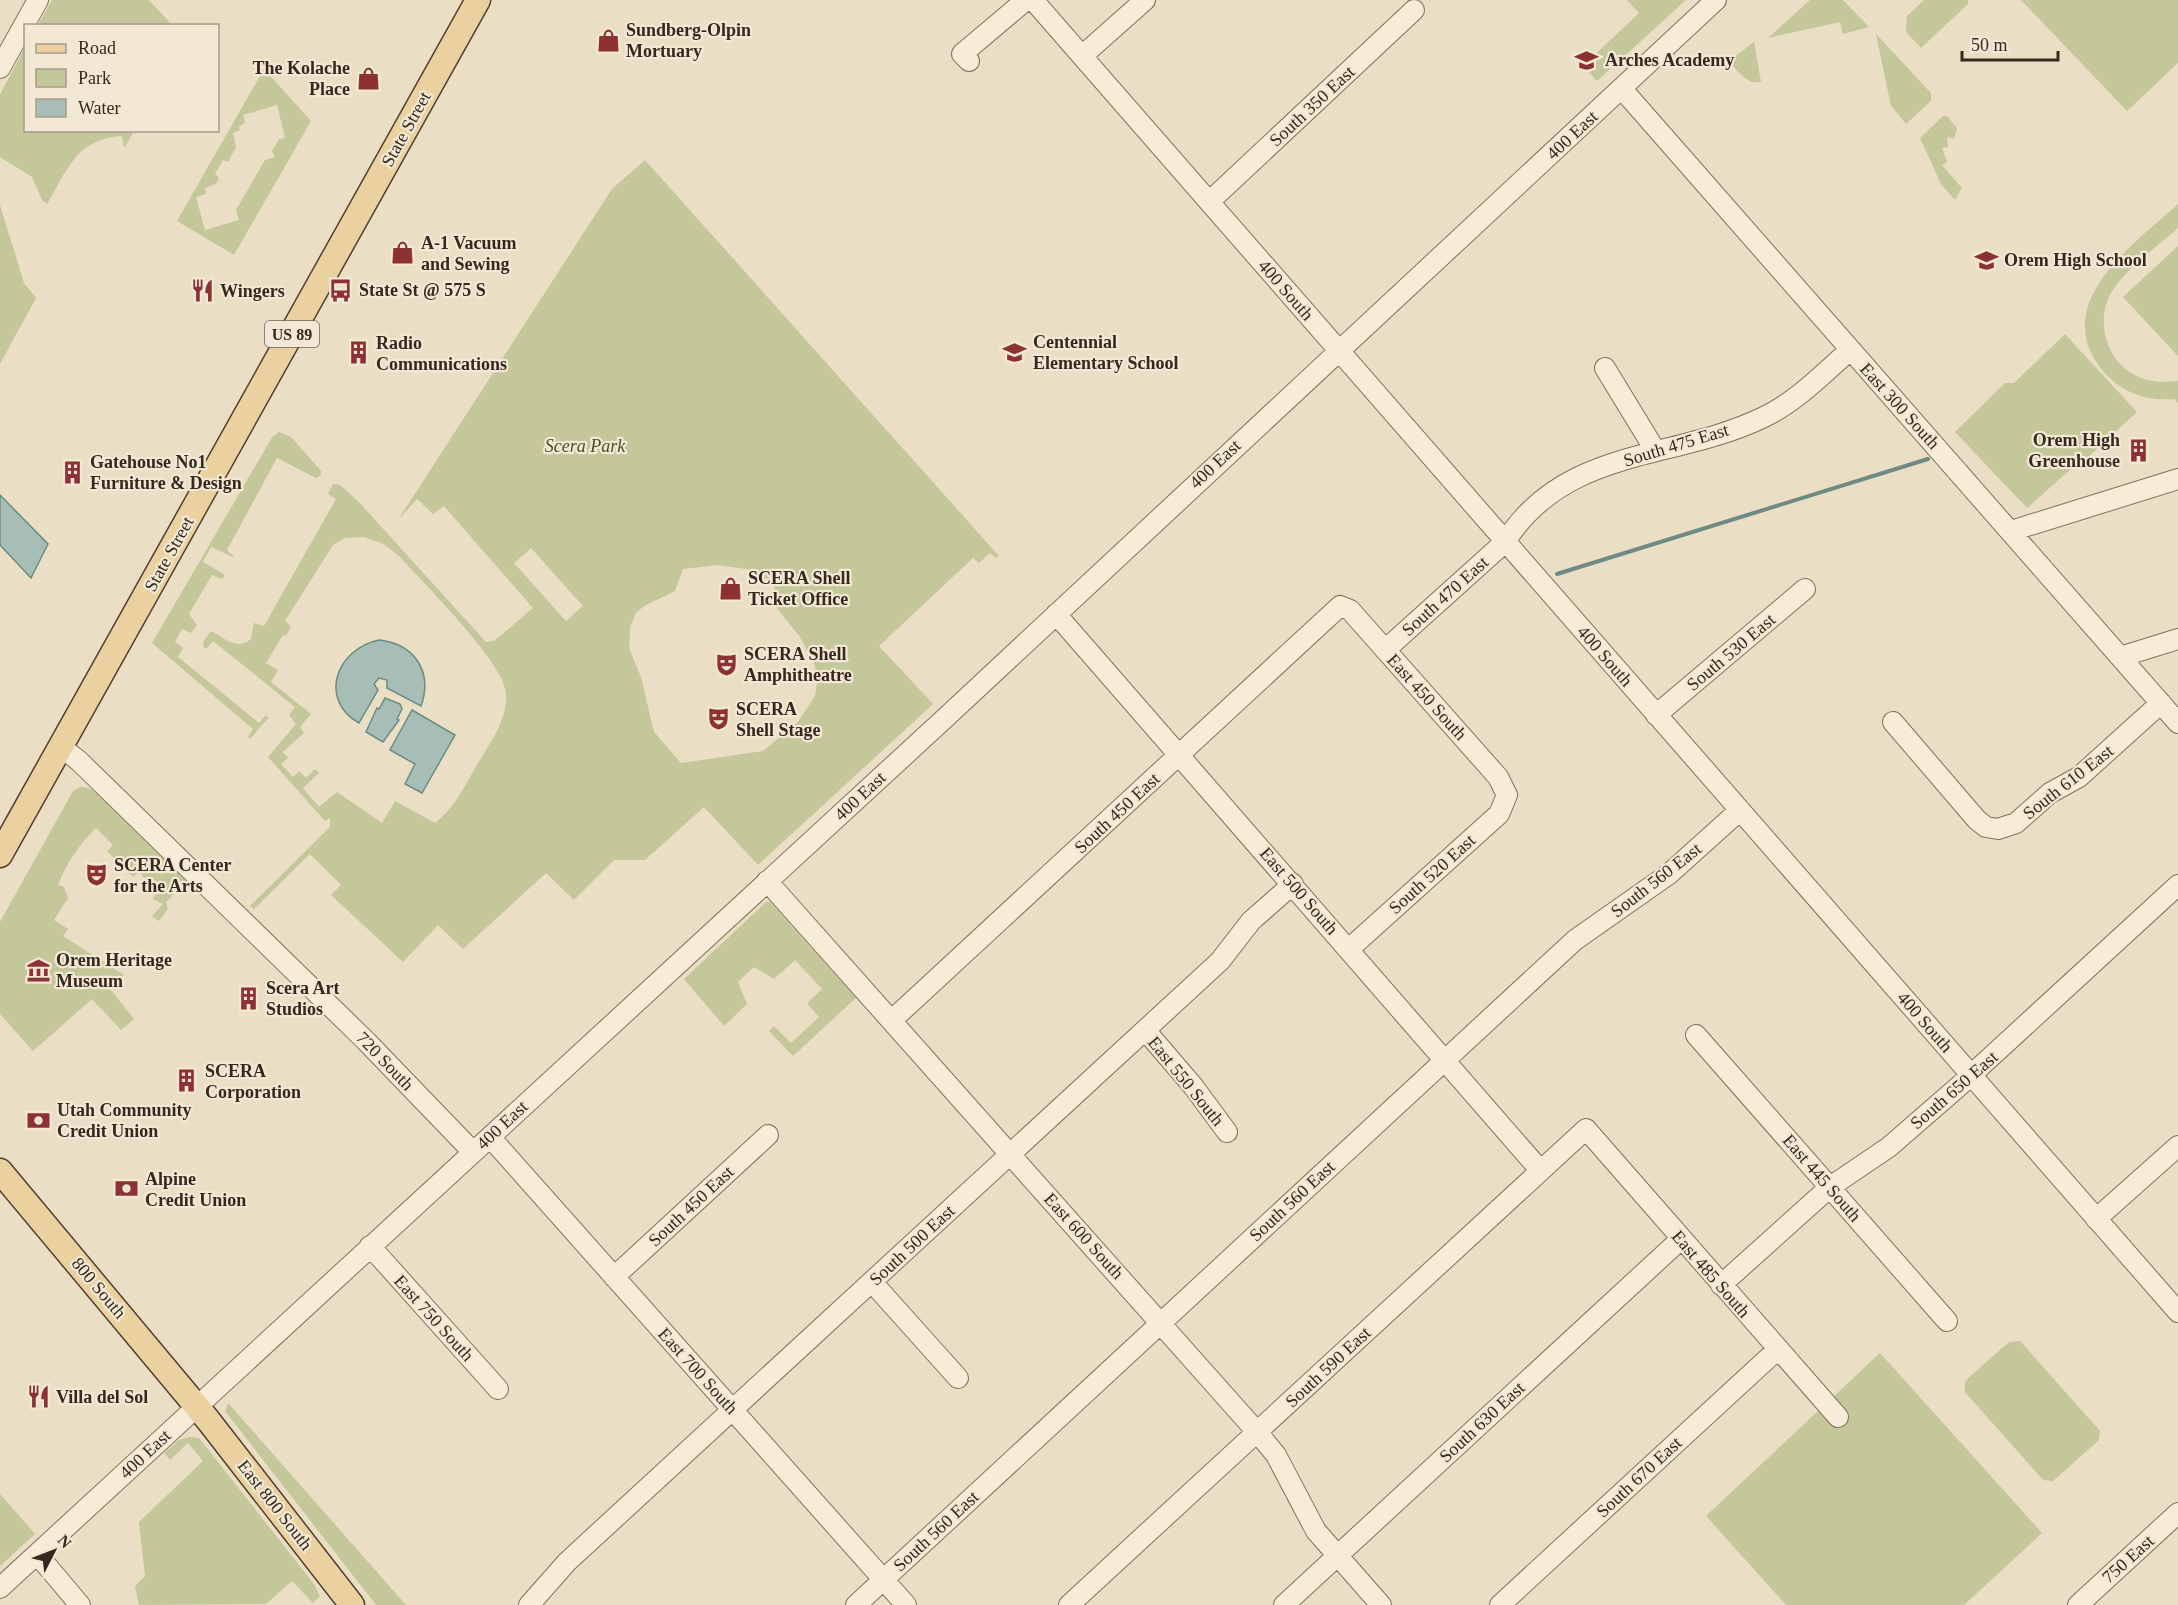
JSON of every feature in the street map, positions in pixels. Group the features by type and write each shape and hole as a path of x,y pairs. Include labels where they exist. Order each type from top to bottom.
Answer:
{"main road":[{"name":"State Street","path":"0,855 478,0"},
{"name":"800 South","path":"0,1171 197,1406"},
{"name":"East 800 South","path":"197,1406 273,1500 352,1605"}],"street":[{"path":"25,24 38,0"},
{"path":"969,61 962,54 1026,0"},
{"name":"400 South","path":"1033,0 2178,1312"},
{"path":"1082,56 1145,0"},
{"name":"400 East","path":"0,1588 1056,614 1716,0"},
{"name":"South 350 East","path":"1209,201 1414,10"},
{"path":"0,68 24,25"},
{"name":"East 300 South","path":"1622,88 2178,723"},
{"name":"South 475 East","path":"1505,542 1516,524 1565,482 1655,450 1763,418 1802,393 1850,350"},
{"path":"1605,368 1655,450"},
{"path":"2011,531 2178,479"},
{"name":"South 470 East","path":"1385,650 1505,542"},
{"name":"South 530 East","path":"1656,715 1805,589"},
{"name":"East 450 South","path":"1340,606 1350,610 1498,777 1507,795"},
{"name":"South 450 East","path":"892,1020 1340,606"},
{"name":"East 500 South","path":"1056,614 1540,1170"},
{"path":"2120,657 2178,639"},
{"name":"South 610 East","path":"1893,722 1977,820 1998,829 2011,826 2050,793 2079,777 2161,703"},
{"name":"720 South","path":"61,747 79,761 258,934 473,1152"},
{"name":"South 520 East","path":"1349,949 1499,814 1507,795"},
{"name":"South 560 East","path":"856,1605 1575,940 1669,874 1740,811"},
{"name":"East 600 South","path":"767,881 1257,1432 1276,1455 1316,1531 1336,1557 1381,1605"},
{"name":"South 500 East","path":"529,1605 567,1562 1220,961 1251,921 1293,884"},
{"name":"South 650 East","path":"1721,1285 1830,1188 1889,1147 1971,1076 2178,885"},
{"name":"East 550 South","path":"1145,1030 1193,1086 1227,1132"},
{"name":"East 445 South","path":"1696,1035 1947,1321"},
{"name":"South 590 East","path":"1069,1605 1586,1129"},
{"name":"East 485 South","path":"1586,1129 1838,1417"},
{"name":"South 450 East","path":"614,1277 768,1135"},
{"name":"East 700 South","path":"490,1137 906,1605"},
{"path":"2096,1219 2178,1146"},
{"name":"South 630 East","path":"1284,1605 1681,1239"},
{"name":"East 750 South","path":"370,1246 498,1389"},
{"path":"872,1282 958,1378"},
{"name":"South 670 East","path":"1500,1605 1778,1349"},
{"name":"750 East","path":"2078,1605 2178,1513"},
{"path":"37,1554 80,1605"}],"green space":[{"path":"52,0 149,0 171,24 39,24"},
{"path":"1627,0 1686,0 1597,81 1583,66 1639,13"},
{"path":"1810,0 1843,0 1869,27 1843,34 1840,22 1768,38"},
{"path":"1924,0 1968,0 1968,4 1921,48 1906,32 1907,16"},
{"path":"2021,0 2178,0 2178,63 2127,111"},
{"path":"1876,34 1931,93 1931,101 1906,124 1891,106"},
{"path":"1754,42 1761,82 1747,79 1729,61"},
{"path":"24,49 24,132 133,132 124,148 122,136 106,138 84,150 68,168 47,204 42,200 32,177 0,157 0,95"},
{"path":"264,69 311,121 234,255 177,221","holes":["277,105 285,138 279,139 272,151 275,157 265,160 236,210 239,220 205,230 196,197 206,194 205,188 216,184 219,178 215,174 223,160 228,162 236,147 233,133 240,130 239,126 245,123 243,115"]},
{"path":"1943,116 1947,116 1957,128 1954,139 1947,137 1948,147 1942,148 1947,162 1942,165 1962,188 1955,200 1941,184 1920,138"},
{"name":"Scera Park","path":"645,160 999,556 996,558 990,553 979,563 973,558 879,646 933,704 758,865 704,807 645,860 614,860 574,900 546,873 463,949 438,925 403,962 331,895 341,885 310,854 254,909 250,906 330,827 330,818 325,821 268,757 296,724 289,715 295,707 213,641 207,648 204,648 203,642 211,631 231,642 241,644 251,639 254,623 264,626 336,499 328,494 333,484 340,485 357,500 486,642 494,641 533,608 444,506 433,514 417,499 398,520 612,189","holes":["364,537 384,544 400,557 478,643 502,679 506,693 502,720 460,794 449,810 435,823 395,801 382,823 337,792 319,807 303,788 319,773 315,769 306,778 299,771 293,777 281,764 288,758 283,752 304,733 300,727 311,714 271,682 278,670 266,663 291,626 285,621 333,545 345,538","531,548 583,606 566,621 514,563","717,565 754,570 774,584 776,607 800,637 815,666 817,682 815,696 798,722 763,751 681,763 654,732 641,677 629,648 630,627 636,613 644,606 675,591 683,569"]},
{"path":"2178,204 2178,228 2133,266 2111,293 2106,305 2104,330 2113,354 2130,372 2146,380 2178,381 2178,403 2174,399 2154,399 2136,394 2111,379 2104,372 2089,347 2085,323 2090,300 2103,278 2120,257"},
{"path":"0,205 24,283 36,298 0,364"},
{"path":"2178,246 2178,356 2123,297"},
{"path":"2065,334 2137,412 2086,459 2080,461 2027,508 1955,432 2005,383 2014,383"},
{"path":"279,432 291,437 321,471 321,475 316,478 277,458 227,550 235,558 211,547 203,562 224,574 224,577 221,579 212,575 189,614 197,625 191,633 182,629 175,642 183,648 178,657 259,723 265,716 269,717 250,739 248,737 253,729 152,643 273,436"},
{"path":"80,787 89,788 98,793 188,881 166,902 168,909 159,921 152,916 163,904 153,899 157,891 139,872 133,877 107,851 113,845 96,828 90,834 69,861 58,885 64,887 68,898 54,920 68,929 63,936 124,975 110,989 134,1019 121,1030 92,999 33,1051 0,1014 0,922 73,791"},
{"path":"766,902 770,902 856,998 793,1056 769,1031 774,1026 791,1043 819,1017 807,1003 822,989 795,960 774,979 754,967 738,982 747,1004 724,1026 684,979"},
{"path":"2020,1341 2100,1431 2099,1440 2053,1481 2043,1480 1965,1392 1965,1381 2009,1342"},
{"path":"1880,1353 2042,1533 1964,1605 1786,1605 1706,1516"},
{"path":"228,1403 406,1605 376,1605 225,1411"},
{"path":"190,1437 199,1438 314,1584 320,1596 313,1603 292,1581 266,1604 139,1605 135,1586 145,1576 139,1522 203,1461 188,1443 170,1460 164,1453 179,1440"},
{"path":"0,1494 35,1534 0,1566"}],"water":[{"path":"0,495 48,544 31,578 0,545"},
{"path":"379,640 402,647 418,662 425,682 424,694 421,706 387,688 387,680 379,678 374,684 378,690 359,723 346,713 339,702 336,689 338,676 343,664 352,654 364,645"},
{"path":"385,698 400,704 402,709 397,719 399,720 383,742 366,732 377,708 379,709"},
{"path":"412,710 455,735 422,793 405,784 415,764 390,750"}],"waterway":[{"path":"1557,574 1928,459"}],"place":[{"name":"Sundberg-Olpin Mortuary","path":"608,40"},
{"name":"Arches Academy","path":"1587,60"},
{"name":"The Kolache Place","path":"368,78"},
{"name":"A-1 Vacuum and Sewing","path":"403,253"},
{"name":"Orem High School","path":"1986,260"},
{"name":"State St @ 575 S","path":"341,290"},
{"name":"Wingers","path":"202,291"},
{"name":"Centennial Elementary School","path":"1015,352"},
{"name":"Radio Communications","path":"358,353"},
{"name":"Orem High Greenhouse","path":"2138,450"},
{"name":"Gatehouse No1 Furniture & Design","path":"72,472"},
{"name":"SCERA Shell Ticket Office","path":"730,588"},
{"name":"SCERA Shell Amphitheatre","path":"726,664"},
{"name":"SCERA Shell Stage","path":"718,719"},
{"name":"SCERA Center for the Arts","path":"96,875"},
{"name":"Orem Heritage Museum","path":"38,970"},
{"name":"Scera Art Studios","path":"248,998"},
{"name":"SCERA Corporation","path":"187,1081"},
{"name":"Utah Community Credit Union","path":"39,1120"},
{"name":"Alpine Credit Union","path":"127,1189"},
{"name":"Villa del Sol","path":"38,1397"}]}
